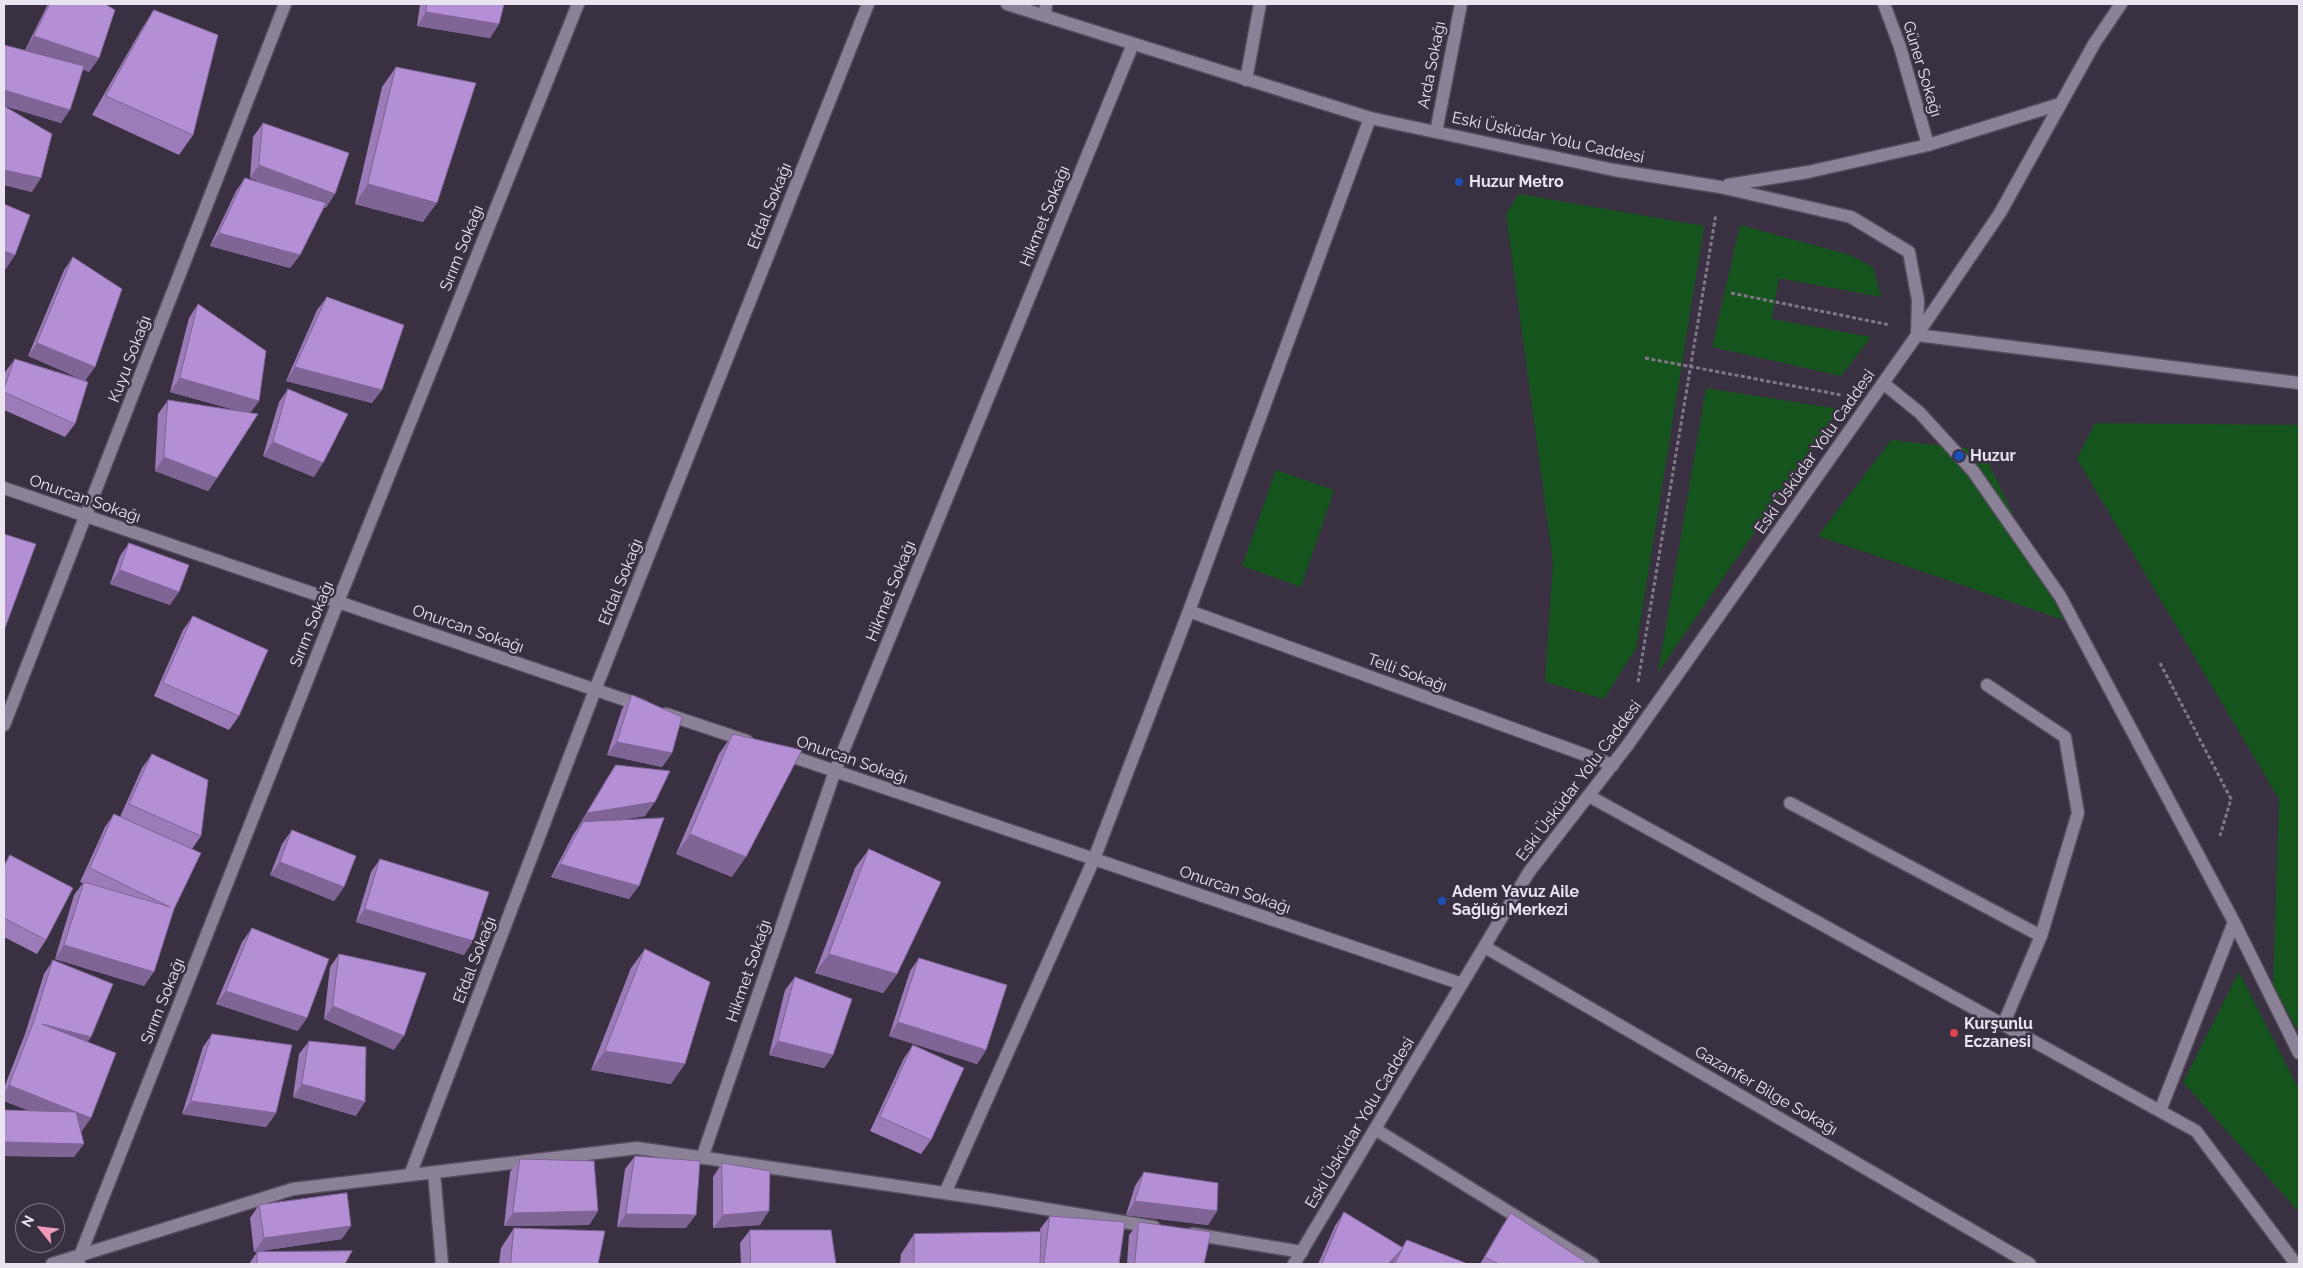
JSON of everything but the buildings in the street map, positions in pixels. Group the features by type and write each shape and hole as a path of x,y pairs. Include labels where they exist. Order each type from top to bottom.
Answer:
{"street":[{"name":"Kuyu Sokağı","path":"4,725 285,4"},
{"name":"Sırım Sokağı","path":"79,1261 338,602 578,4"},
{"name":"Efdal Sokağı","path":"410,1175 595,690 868,4"},
{"name":"Eski Üsküdar Yolu Caddesi","path":"1007,4 1046,10 1133,44 1370,118 1614,170 1720,186 1851,217 1909,252 1918,300 1917,335"},
{"path":"1246,80 1260,4"},
{"name":"Arda Sokağı","path":"1436,132 1461,4"},
{"name":"Güner Sokağı","path":"1884,4 1900,47 1928,144"},
{"name":"Eski Üsküdar Yolu Caddesi","path":"1294,1264 1529,872 1613,765 1917,335 2000,213 2094,44 2122,4"},
{"name":"Hikmet Sokağı","path":"702,1158 835,771 1133,44"},
{"name":"Eski Üsküdar Yolu Caddesi","path":"1720,186 1808,172 1928,144 2060,104"},
{"path":"945,1193 1094,859 1189,611 1370,118"},
{"path":"1917,335 2299,383"},
{"path":"1883,383 1920,413 1973,471 2060,596 2234,922 2299,1054"},
{"name":"Onurcan Sokağı","path":"4,488 1462,984"},
{"name":"Telli Sokağı","path":"1189,611 1613,765"},
{"path":"1987,685 2065,737 2078,813 2040,936 2003,1025"},
{"path":"1589,796 2196,1131 2296,1264"},
{"path":"1790,803 2040,936"},
{"path":"2160,1111 2234,922"},
{"name":"Gazanfer Bilge Sokağı","path":"1485,947 2030,1264"},
{"path":"1375,1129 1593,1264"},
{"path":"52,1264 79,1261 293,1189 637,1148 945,1193 1302,1252"},
{"path":"434,1172 442,1264"}],"path":[{"path":"1637,688 1720,186"},
{"path":"1731,293 1897,326"},
{"path":"1645,358 1848,396"},
{"path":"2160,663 2231,799"}],"green space":[{"path":"1519,194 1704,226 1636,648 1604,699 1545,682 1553,562 1506,214"},
{"path":"1740,225 1850,255 1873,267 1881,297 1779,278 1772,319 1871,337 1841,376 1712,347"},
{"path":"1706,388 1839,409 1658,673"},
{"path":"2095,423 2299,425 2299,1032 2273,987 2279,799 2077,459"},
{"path":"1891,440 1982,450 2064,620 1818,536"},
{"path":"1276,470 1334,490 1301,587 1242,566"},
{"path":"2239,972 2299,1090 2299,1212 2183,1082"}],"place":[{"name":"Huzur Metro","path":"1459,182"},
{"name":"Huzur","path":"1959,456"},
{"name":"Adem Yavuz Aile Sağlığı Merkezi","path":"1442,901"},
{"name":"Kurşunlu Eczanesi","path":"1954,1033"}]}
